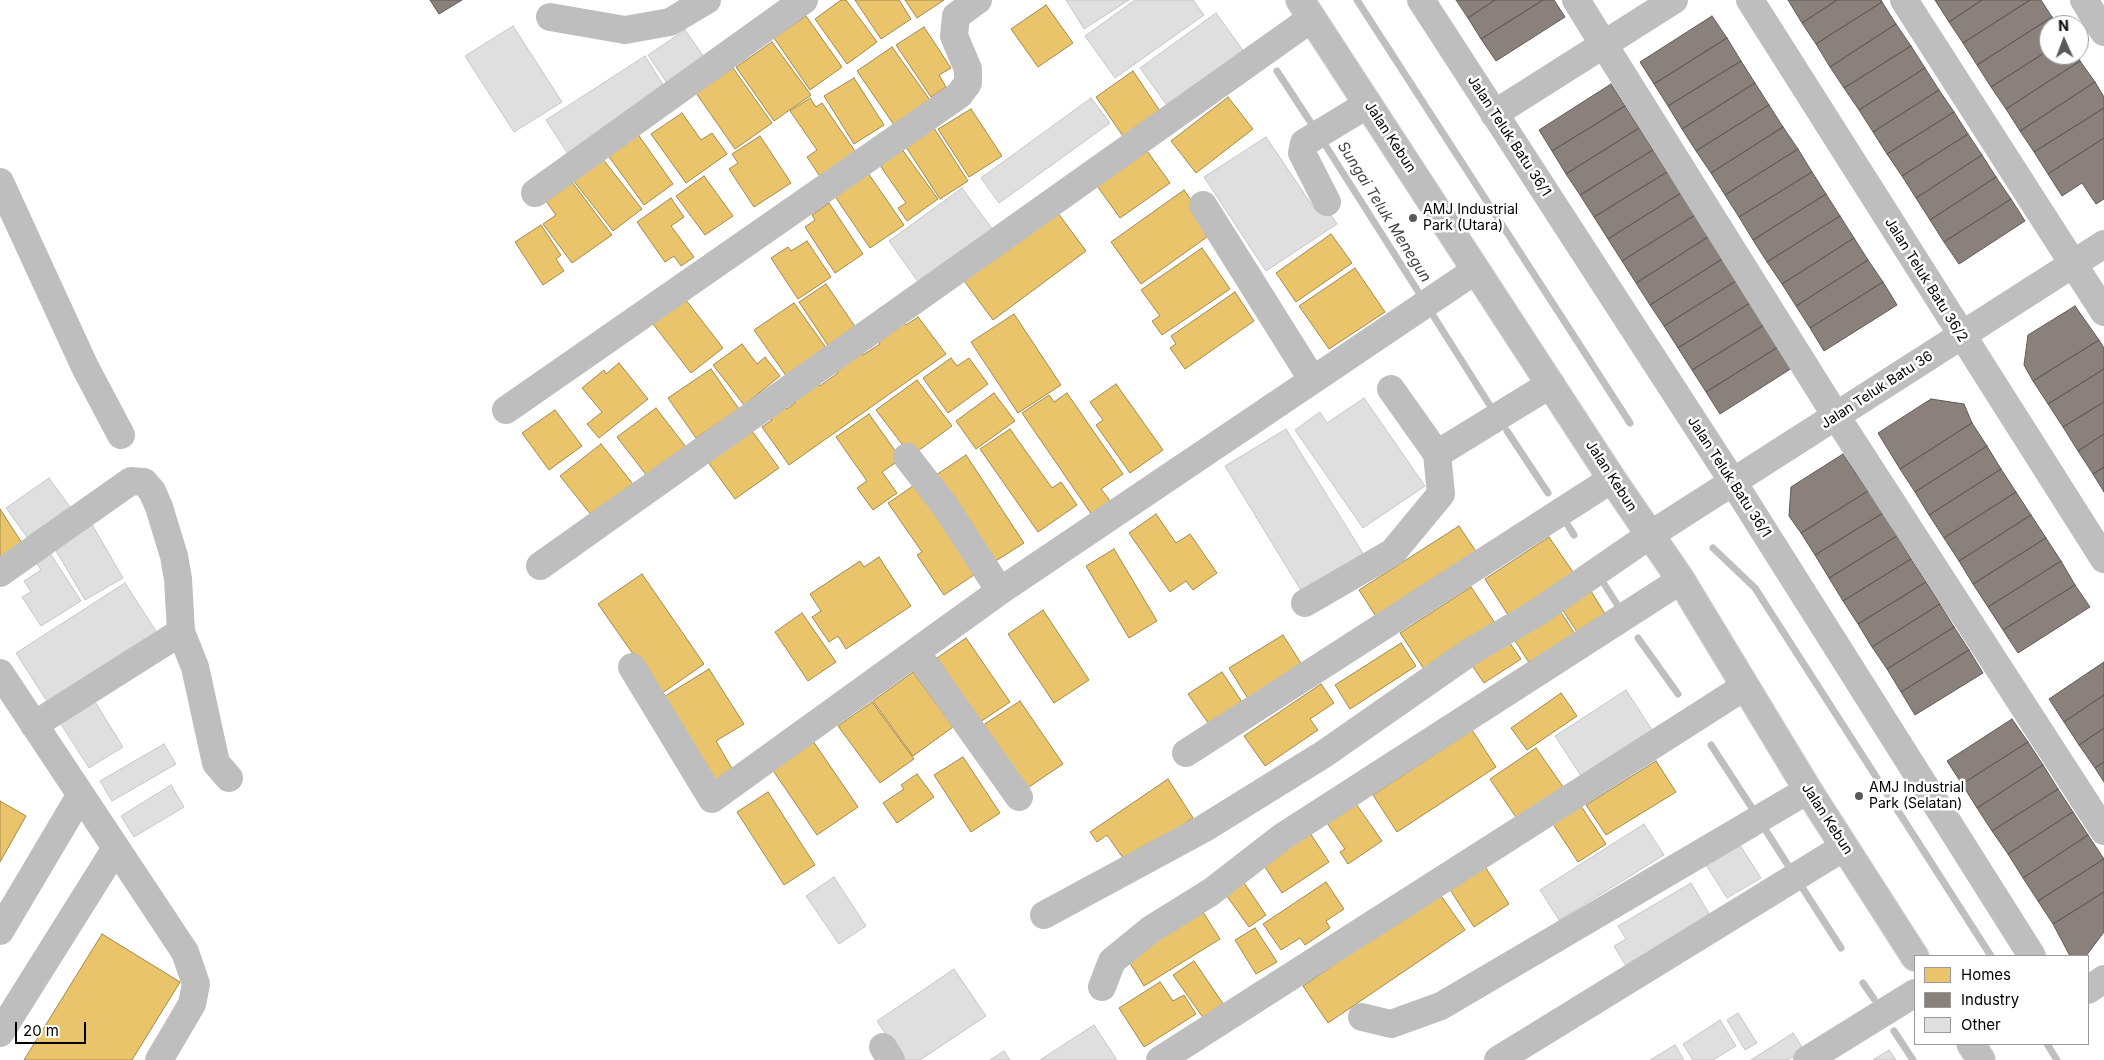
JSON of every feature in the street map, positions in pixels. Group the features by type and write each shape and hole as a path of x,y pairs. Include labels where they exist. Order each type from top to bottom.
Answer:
{"street":[{"path":"550,17 625,30 670,22 707,0"},
{"path":"535,193 804,0"},
{"path":"506,410 959,95 968,83 968,69 954,36 956,16 978,0"},
{"name":"Jalan Teluk Batu 36/1","path":"1421,0 1733,482 2031,955"},
{"path":"1576,0 1836,416 2104,831"},
{"path":"1494,114 1674,0"},
{"name":"Jalan Teluk Batu 36/2","path":"1750,0 1961,336 2104,559"},
{"path":"1904,0 2104,312"},
{"path":"2084,0 2104,32"},
{"path":"540,566 1306,9"},
{"name":"Jalan Kebun","path":"1306,9 1612,479 1681,580 1744,687 1914,955"},
{"path":"1327,202 1302,153 1304,143 1368,104"},
{"path":"0,182 85,367 122,435"},
{"path":"1203,205 1312,379"},
{"name":"Jalan Teluk Batu 36","path":"1044,915 1203,829 1324,754 1473,650 1538,612 1650,535 2104,244"},
{"path":"632,667 712,799 1000,591 1476,270"},
{"path":"1437,454 1551,384"},
{"path":"1305,604 1393,552 1441,494 1437,454 1391,389"},
{"path":"907,457 945,506 1000,591"},
{"path":"1186,753 1612,479"},
{"path":"0,573 131,481 144,482 152,491 174,556 178,579 181,632 195,667 216,763 229,778"},
{"path":"1102,987 1112,961 1150,930 1211,892 1282,837 1681,580"},
{"path":"34,724 181,632"},
{"path":"916,652 1019,797"},
{"path":"0,673 185,952 196,984 192,1004 159,1060"},
{"path":"1160,1060 1744,687"},
{"path":"1362,1018 1391,1024 1441,1006 1808,790"},
{"path":"0,931 80,796"},
{"path":"1498,1060 1844,847"},
{"path":"0,1033 116,848"},
{"path":"2089,989 2104,979"},
{"path":"1807,1060 1914,994"},
{"path":"1972,1045 1981,1060"}],"building: Homes":[{"path":"841,0 846,0 877,42 847,64 815,19"},
{"path":"855,0 899,0 911,19 881,39"},
{"path":"905,0 944,0 917,18"},
{"path":"1046,5 1073,43 1038,67 1011,29"},
{"path":"806,16 842,67 810,90 774,38"},
{"path":"924,27 951,68 939,75 946,87 931,97 896,45"},
{"path":"772,42 811,95 774,121 736,67"},
{"path":"892,47 930,100 894,125 857,71"},
{"path":"733,68 772,123 735,149 696,93"},
{"path":"1133,71 1162,114 1125,139 1096,97"},
{"path":"854,78 884,125 854,144 824,96"},
{"path":"1228,97 1253,129 1196,173 1171,141"},
{"path":"810,98 816,107 822,103 857,154 821,178 807,157 817,150 790,111"},
{"path":"971,109 1002,156 969,177 938,129"},
{"path":"682,113 701,140 712,133 727,154 686,183 651,134"},
{"path":"934,128 968,181 940,199 906,147"},
{"path":"637,133 673,184 644,205 607,154"},
{"path":"760,136 791,183 754,207 729,169 738,163 732,154"},
{"path":"901,148 938,199 907,221 898,208 906,203 879,164"},
{"path":"1145,148 1170,183 1120,218 1095,183"},
{"path":"602,158 642,209 613,231 573,180"},
{"path":"868,173 904,225 870,248 834,195"},
{"path":"704,176 733,216 705,235 676,196"},
{"path":"572,182 612,235 572,263 543,224 556,215 546,201"},
{"path":"1184,190 1214,232 1141,284 1111,242"},
{"path":"671,198 684,217 671,226 694,257 681,266 674,256 665,262 637,222"},
{"path":"829,203 863,254 835,273 805,227 815,220 812,215"},
{"path":"1055,209 1086,251 993,320 962,278"},
{"path":"541,225 561,255 556,259 564,271 543,285 515,242"},
{"path":"1331,234 1352,263 1296,302 1276,273"},
{"path":"807,241 831,277 798,299 771,258 788,247 791,251"},
{"path":"1202,248 1230,289 1162,335 1152,321 1160,316 1141,290"},
{"path":"1355,268 1385,312 1329,349 1299,306"},
{"path":"826,284 856,328 829,347 799,302"},
{"path":"1235,292 1254,321 1185,369 1170,348 1176,344 1171,336"},
{"path":"682,295 723,348 691,373 650,320"},
{"path":"794,303 827,349 787,377 754,330"},
{"path":"1014,314 1061,385 1018,413 971,342"},
{"path":"918,317 946,354 789,465 762,427 772,420 766,412 781,401 787,409 795,403 790,395 815,378 820,386 838,373 832,366 858,348 863,355 880,344 875,336 901,318 906,325"},
{"path":"742,344 757,364 765,357 780,376 744,405 713,365"},
{"path":"951,358 957,366 969,358 988,384 948,413 923,378"},
{"path":"619,363 648,399 599,438 587,424 602,412 582,388 604,370 606,374"},
{"path":"711,369 739,409 696,438 668,398"},
{"path":"917,380 952,426 911,456 876,410"},
{"path":"1116,384 1163,450 1130,473 1096,425 1103,420 1090,402"},
{"path":"994,393 1015,421 976,449 956,421"},
{"path":"1067,393 1123,474 1101,489 1111,502 1092,515 1022,413 1049,395 1054,402"},
{"path":"656,408 686,447 647,476 617,437"},
{"path":"555,410 582,446 549,470 522,433"},
{"path":"869,414 901,459 882,472 897,493 873,510 857,488 867,481 836,437"},
{"path":"749,427 779,468 735,499 705,458"},
{"path":"1010,429 1052,488 1061,482 1077,505 1038,532 980,449"},
{"path":"601,444 633,484 592,516 560,476"},
{"path":"966,455 1024,543 991,564 933,477"},
{"path":"919,482 980,571 944,595 917,555 922,552 888,503"},
{"path":"0,509 24,546 0,562"},
{"path":"1156,514 1176,543 1190,534 1217,573 1193,590 1186,581 1170,592 1129,533"},
{"path":"1459,526 1481,559 1381,624 1359,590"},
{"path":"1549,537 1575,575 1510,618 1485,579"},
{"path":"1114,549 1157,621 1129,638 1086,566"},
{"path":"879,557 911,606 846,649 838,636 829,642 812,617 821,611 810,594 860,561 864,567"},
{"path":"642,574 704,664 661,694 598,604"},
{"path":"1471,587 1495,623 1424,669 1400,633"},
{"path":"1589,588 1607,617 1579,635 1560,606"},
{"path":"1043,610 1089,680 1054,703 1008,634"},
{"path":"1560,611 1575,634 1530,664 1515,641"},
{"path":"802,613 836,662 808,681 775,632"},
{"path":"1283,635 1304,668 1250,702 1229,668"},
{"path":"966,638 1010,702 980,722 937,658"},
{"path":"1507,639 1521,659 1484,683 1471,664"},
{"path":"1401,643 1416,666 1350,709 1335,685"},
{"path":"709,669 744,724 716,741 734,772 716,783 662,698"},
{"path":"913,672 953,727 913,756 873,701"},
{"path":"1222,672 1244,705 1211,727 1188,694"},
{"path":"1321,684 1334,703 1310,719 1318,730 1265,766 1244,736"},
{"path":"1561,693 1577,716 1527,750 1511,728"},
{"path":"1020,701 1063,764 1020,793 977,729"},
{"path":"872,702 914,759 880,783 838,726"},
{"path":"1472,730 1496,767 1397,832 1373,795"},
{"path":"813,741 858,807 817,835 772,769"},
{"path":"1536,748 1566,791 1520,823 1490,779"},
{"path":"963,757 1000,813 971,832 934,775"},
{"path":"1656,761 1676,792 1606,835 1586,805"},
{"path":"917,774 934,797 897,823 883,803 904,789 901,785"},
{"path":"1168,779 1193,818 1126,862 1107,835 1097,842 1090,832"},
{"path":"768,792 815,865 784,885 737,812"},
{"path":"0,801 26,816 0,862"},
{"path":"1356,804 1382,841 1348,864 1340,852 1345,849 1327,823"},
{"path":"1581,806 1606,844 1578,862 1553,824"},
{"path":"1308,830 1329,862 1282,893 1261,861"},
{"path":"1482,862 1509,904 1474,927 1447,885"},
{"path":"1242,880 1266,915 1249,927 1224,892"},
{"path":"1326,882 1344,909 1326,921 1330,928 1305,945 1300,938 1281,950 1263,924"},
{"path":"1439,893 1465,930 1328,1023 1303,986"},
{"path":"1201,909 1220,939 1144,986 1125,955"},
{"path":"1255,928 1277,962 1256,974 1235,940"},
{"path":"102,934 180,982 132,1060 24,1060"},
{"path":"1194,961 1224,1005 1204,1019 1173,975"},
{"path":"1160,982 1173,1001 1184,995 1196,1014 1144,1047 1119,1008"}],"building: Industry":[{"path":"430,0 462,0 439,14"},
{"path":"1456,0 1495,0 1468,18"},
{"path":"1495,0 1543,0 1481,39 1468,18"},
{"path":"1543,0 1554,0 1565,17 1496,61 1481,39"},
{"path":"1788,0 1837,0 1802,23"},
{"path":"1837,0 1881,0 1882,2 1816,44 1802,23"},
{"path":"1935,0 1982,0 1949,22"},
{"path":"1982,0 2030,0 1963,43 1949,22"},
{"path":"2030,0 2041,0 2051,15 2039,15 2039,25 1977,65 1963,43"},
{"path":"1882,2 1896,24 1830,67 1816,44"},
{"path":"1712,16 1727,38 1654,84 1640,62"},
{"path":"1896,24 1911,46 1844,88 1830,67"},
{"path":"2039,25 2039,56 1991,87 1977,65"},
{"path":"1727,38 1741,61 1668,106 1654,84"},
{"path":"1911,46 1925,68 1859,110 1844,88"},
{"path":"2039,56 2039,65 2074,65 2006,109 1991,87"},
{"path":"1741,61 1755,83 1682,129 1668,106"},
{"path":"2074,65 2083,65 2095,82 2020,131 2006,109"},
{"path":"1925,68 1939,90 1873,132 1859,110"},
{"path":"2095,82 2104,97 2104,108 2034,152 2020,131"},
{"path":"1755,83 1769,105 1696,151 1682,129"},
{"path":"1611,84 1625,106 1552,151 1539,130"},
{"path":"1939,90 1954,112 1887,154 1873,132"},
{"path":"1769,105 1783,127 1711,173 1696,151"},
{"path":"1625,106 1639,128 1566,174 1552,151"},
{"path":"2104,108 2104,138 2048,174 2034,152"},
{"path":"1954,112 1968,134 1902,176 1887,154"},
{"path":"1783,127 1798,149 1725,195 1711,173"},
{"path":"1639,128 1653,150 1580,195 1566,174"},
{"path":"1968,134 1982,155 1916,198 1902,176"},
{"path":"2104,138 2104,199 2096,204 2082,183 2062,196 2048,174"},
{"path":"1798,149 1812,172 1739,217 1725,195"},
{"path":"1653,150 1667,172 1594,217 1580,195"},
{"path":"1982,155 1996,177 1930,220 1916,198"},
{"path":"1667,172 1681,193 1608,239 1594,217"},
{"path":"1812,172 1826,194 1753,240 1739,217"},
{"path":"1996,177 2011,199 1944,242 1930,220"},
{"path":"1681,193 1695,215 1622,261 1608,239"},
{"path":"1826,194 1840,216 1767,262 1753,240"},
{"path":"2011,199 2025,221 1959,264 1944,242"},
{"path":"1695,215 1708,237 1636,283 1622,261"},
{"path":"1840,216 1854,238 1782,284 1767,262"},
{"path":"1708,237 1722,259 1650,305 1636,283"},
{"path":"1854,238 1868,260 1796,306 1782,284"},
{"path":"1722,259 1736,281 1664,326 1650,305"},
{"path":"1868,260 1883,282 1810,328 1796,306"},
{"path":"1736,281 1750,303 1678,348 1664,326"},
{"path":"1883,282 1897,305 1824,351 1810,328"},
{"path":"1750,303 1764,325 1692,370 1678,348"},
{"path":"2075,306 2099,340 2033,381 2024,365 2028,335"},
{"path":"1764,325 1778,347 1706,392 1692,370"},
{"path":"2099,340 2104,348 2104,369 2048,404 2033,381"},
{"path":"1778,347 1792,368 1720,414 1706,392"},
{"path":"2104,369 2104,402 2063,427 2048,404"},
{"path":"1931,399 1964,404 1972,423 1900,469 1878,433"},
{"path":"2104,402 2104,434 2078,451 2063,427"},
{"path":"1972,423 1987,446 1915,492 1900,469"},
{"path":"2104,434 2104,467 2093,474 2078,451"},
{"path":"1987,446 2001,469 1929,515 1915,492"},
{"path":"1843,454 1868,491 1801,533 1789,516 1791,487"},
{"path":"2104,467 2104,492 2093,474"},
{"path":"2001,469 2016,492 1944,538 1929,515"},
{"path":"1868,491 1883,513 1815,555 1801,533"},
{"path":"2016,492 2031,515 1959,561 1944,538"},
{"path":"1883,513 1897,536 1829,578 1815,555"},
{"path":"2031,515 2046,538 1973,584 1959,561"},
{"path":"1897,536 1911,559 1843,601 1829,578"},
{"path":"2046,538 2061,561 1988,607 1973,584"},
{"path":"1911,559 1926,582 1858,624 1843,601"},
{"path":"2061,561 2075,585 2003,630 1988,607"},
{"path":"1926,582 1940,604 1872,647 1858,624"},
{"path":"2075,585 2090,607 2018,653 2003,630"},
{"path":"1940,604 1954,627 1887,669 1872,647"},
{"path":"1954,627 1969,650 1901,692 1887,669"},
{"path":"1969,650 1983,673 1915,715 1901,692"},
{"path":"2104,662 2104,695 2064,722 2049,699"},
{"path":"2104,695 2104,728 2079,745 2064,722"},
{"path":"2012,719 2028,742 1962,784 1947,761"},
{"path":"2104,728 2104,762 2095,768 2079,745"},
{"path":"2028,742 2043,765 1977,808 1962,784"},
{"path":"2104,762 2104,782 2095,768"},
{"path":"2043,765 2058,789 1992,831 1977,808"},
{"path":"2058,789 2073,812 2008,854 1992,831"},
{"path":"2073,812 2088,835 2023,878 2008,854"},
{"path":"2088,835 2104,859 2038,901 2023,878"},
{"path":"2104,859 2104,892 2053,924 2038,901"},
{"path":"2104,892 2104,932 2087,955 2069,955 2053,924"}],"building: Other":[{"path":"1066,0 1129,0 1084,29"},
{"path":"1135,0 1193,0 1204,15 1115,78 1085,36"},
{"path":"1216,13 1245,53 1169,108 1140,68"},
{"path":"513,26 562,102 514,132 465,56"},
{"path":"685,30 709,64 671,89 648,55"},
{"path":"645,56 669,94 570,157 546,120"},
{"path":"1091,98 1110,123 999,203 981,178"},
{"path":"1266,137 1316,211 1325,206 1337,224 1266,271 1204,177"},
{"path":"962,188 993,230 919,283 889,241"},
{"path":"1364,398 1425,486 1363,528 1295,430 1320,412 1327,423"},
{"path":"1286,429 1367,560 1305,597 1225,466"},
{"path":"49,478 70,507 27,537 6,508"},
{"path":"90,521 123,578 85,600 52,544"},
{"path":"48,550 81,601 41,626 22,597 31,592 24,581 41,570 34,559"},
{"path":"125,583 161,639 52,709 16,653"},
{"path":"1626,690 1654,733 1583,779 1555,736"},
{"path":"92,697 123,747 89,768 57,718"},
{"path":"164,744 176,764 112,801 100,781"},
{"path":"171,785 184,807 134,837 121,816"},
{"path":"1644,824 1664,855 1559,920 1540,890"},
{"path":"1740,845 1761,878 1727,898 1706,865"},
{"path":"834,877 866,926 839,944 806,896"},
{"path":"1691,883 1711,917 1626,966 1614,946 1626,939 1618,926"},
{"path":"954,969 986,1016 920,1060 903,1060 877,1021"},
{"path":"1738,1013 1757,1043 1745,1050 1727,1020"},
{"path":"1720,1020 1736,1046 1713,1060 1693,1060 1683,1044"},
{"path":"1094,1025 1117,1060 1040,1060"},
{"path":"1793,1033 1804,1050 1788,1060 1751,1060"},
{"path":"1675,1045 1684,1060 1650,1060"},
{"path":"1889,1050 1896,1060 1873,1060"},
{"path":"1004,1051 1010,1060 990,1060"}],"waterway":[{"path":"1357,0 1630,423"},
{"name":"Sungai Teluk Menegun","path":"1277,71 1313,126"},
{"name":"Sungai Teluk Menegun","path":"1324,143 1421,296"},
{"name":"Sungai Teluk Menegun","path":"1429,309 1489,404"},
{"name":"Sungai Teluk Menegun","path":"1507,431 1548,493"},
{"name":"Sungai Teluk Menegun","path":"1567,524 1574,535"},
{"path":"1713,548 1755,588 1990,955"},
{"name":"Sungai Teluk Menegun","path":"1601,579 1620,609"},
{"name":"Sungai Teluk Menegun","path":"1638,638 1678,694"},
{"name":"Sungai Teluk Menegun","path":"1711,745 1754,811"},
{"name":"Sungai Teluk Menegun","path":"1763,826 1791,870"},
{"name":"Sungai Teluk Menegun","path":"1798,881 1841,948"},
{"name":"Sungai Teluk Menegun","path":"1863,983 1874,999"},
{"name":"Sungai Teluk Menegun","path":"1894,1031 1913,1060"},
{"path":"2048,1045 2057,1060"}],"place":[{"name":"AMJ Industrial Park (Utara)","path":"1413,218"},
{"name":"AMJ Industrial Park (Selatan)","path":"1859,796"}]}
